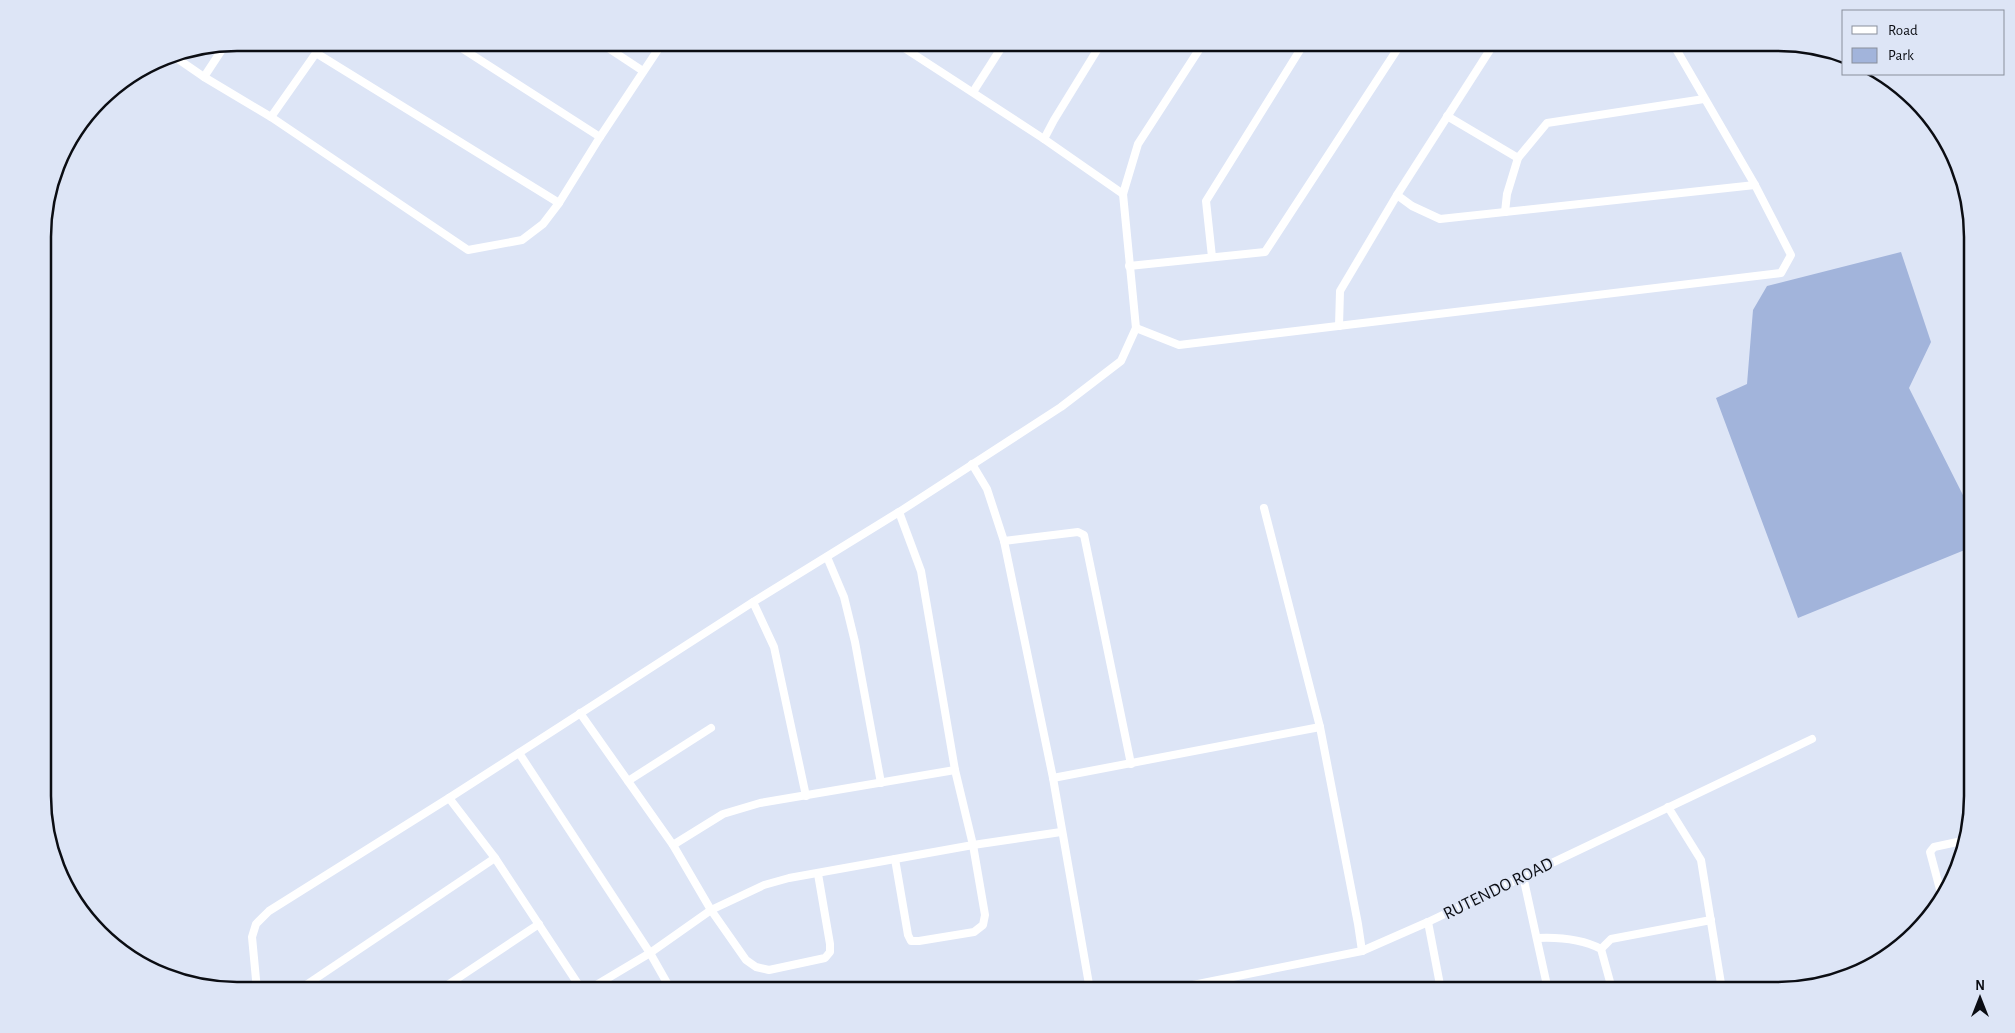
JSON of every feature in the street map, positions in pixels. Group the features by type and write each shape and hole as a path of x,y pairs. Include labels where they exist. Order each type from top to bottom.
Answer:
{"street":[{"path":"466,51 600,137"},
{"path":"613,51 643,71"},
{"path":"179,61 271,117 468,250 522,240 543,224 657,51"},
{"path":"914,51 1123,194"},
{"path":"973,92 999,51"},
{"path":"1044,139 1096,51"},
{"path":"256,982 252,937 256,924 269,911 520,753 753,602 899,512 1061,407 1121,361 1136,328 1123,194 1138,144 1198,51"},
{"path":"1212,257 1206,201 1299,51"},
{"path":"1129,266 1265,252 1396,51"},
{"path":"1339,326 1340,291 1397,195 1489,51"},
{"path":"1136,328 1179,345 1781,273 1791,255 1755,186 1677,51"},
{"path":"204,77 220,52"},
{"path":"271,117 316,53 558,203"},
{"path":"1504,212 1507,194 1518,158 1547,123 1704,99"},
{"path":"1447,116 1518,158"},
{"path":"1397,195 1412,206 1440,219 1755,186"},
{"path":"972,464 987,489 1004,541 1053,778 1089,982"},
{"path":"1264,508 1320,727 1357,916 1362,951"},
{"path":"895,859 911,941 974,932 984,925 986,915 956,770 921,571 899,512"},
{"path":"1004,541 1078,532 1084,535 1131,764"},
{"path":"826,557 844,597 855,642 881,783"},
{"path":"753,602 774,647 806,796"},
{"path":"580,713 673,845 711,910 746,960 756,967 770,970 825,958 830,952 818,874"},
{"path":"1053,778 1320,727"},
{"path":"628,781 711,728"},
{"name":"RUTENDO ROAD","path":"1222,982 1362,951 1428,922 1812,738"},
{"path":"520,753 666,982"},
{"path":"673,845 723,814 760,803 956,770"},
{"path":"449,798 495,858 577,982"},
{"path":"1668,807 1700,860 1721,982"},
{"path":"602,982 650,954 711,910 764,885 790,878 973,845 1061,832"},
{"path":"1940,888 1930,852 1934,847 1958,842"},
{"path":"310,982 495,858"},
{"path":"1523,876 1546,982"},
{"path":"1602,950 1611,939 1711,920"},
{"path":"1428,922 1440,982"},
{"path":"452,982 539,924"},
{"path":"1537,938 1554,938 1590,943 1602,950 1610,982"}],"green space":[{"path":"1901,252 1931,342 1909,388 1964,497 1964,550 1798,618 1716,398 1747,384 1753,310 1767,286"}]}
